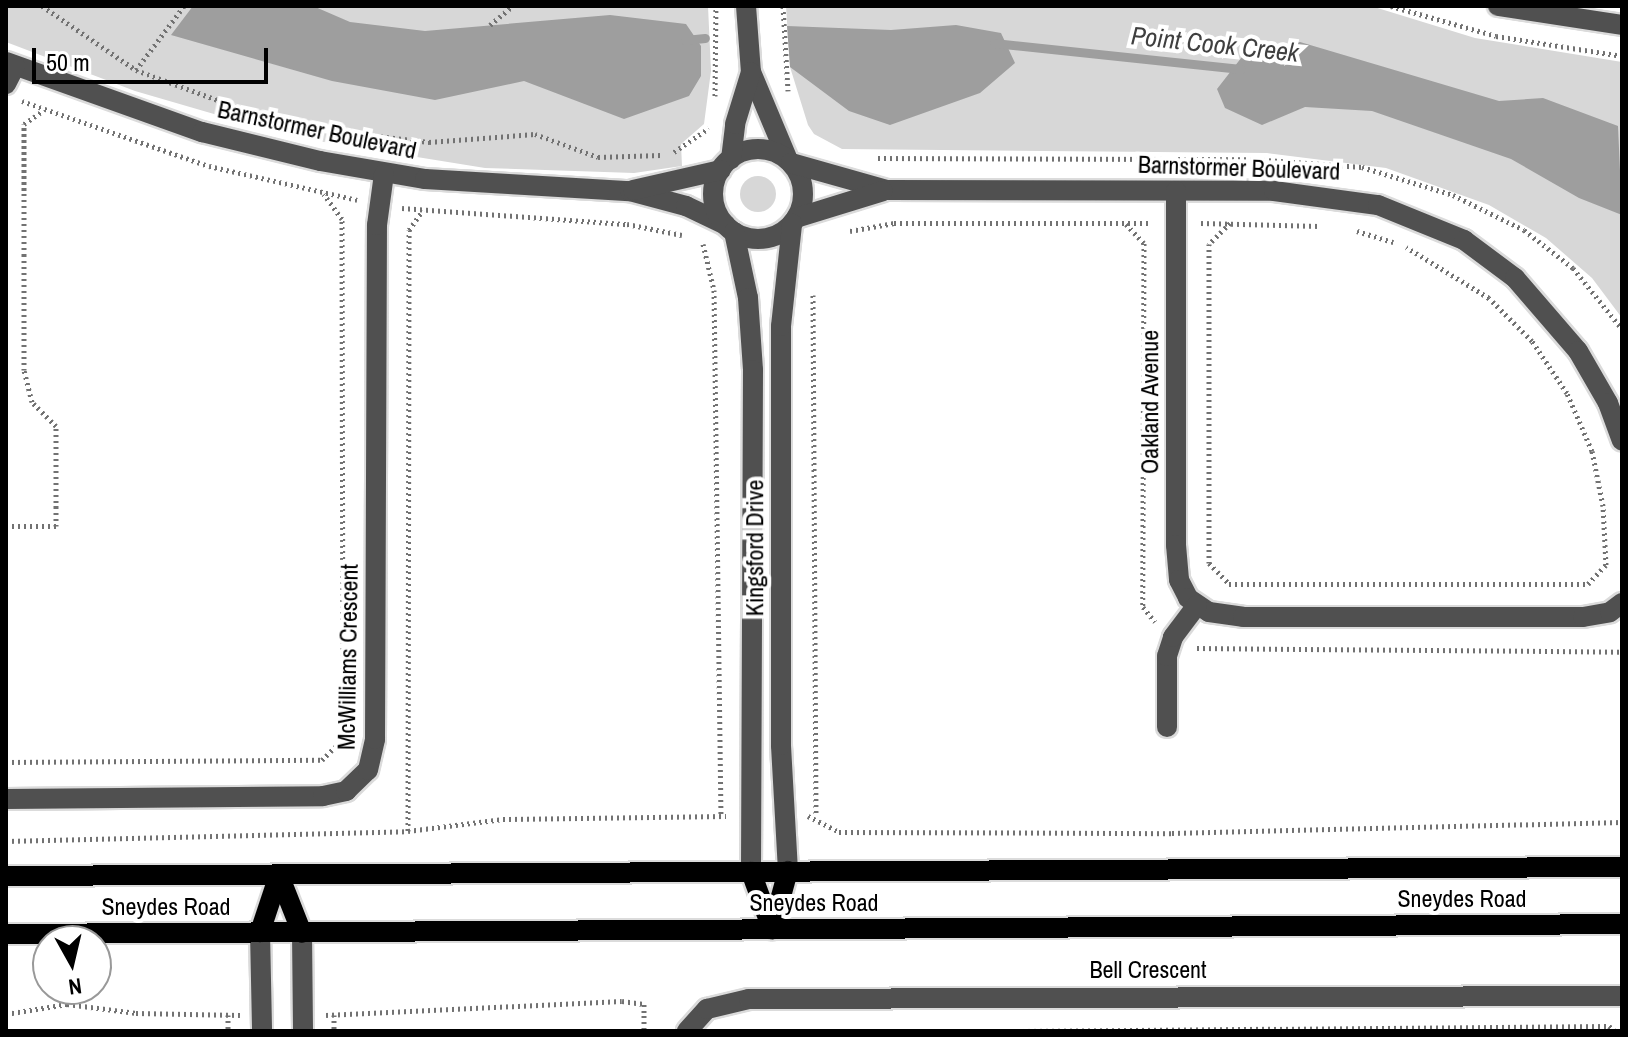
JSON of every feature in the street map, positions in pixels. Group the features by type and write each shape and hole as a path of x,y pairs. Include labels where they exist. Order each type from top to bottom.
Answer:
{"main road":[{"name":"Sneydes Road","path":"6,876 1616,865"},
{"path":"772,929 788,871"},
{"path":"751,872 772,929"},
{"path":"260,932 279,875"},
{"path":"279,875 302,933"},
{"name":"Sneydes Road","path":"6,934 1622,924"}],"street":[{"path":"746,6 751,72 803,190 794,221 760,239 730,229 714,199 751,72"},
{"path":"1498,6 1622,25"},
{"name":"Barnstormer Boulevard","path":"9,71 202,132 384,174 522,188 630,191 686,206 730,229"},
{"path":"726,164 755,149 789,162"},
{"name":"Barnstormer Boulevard","path":"789,162 887,190 1176,191 1347,197 1406,215 1464,240 1515,278 1561,326 1594,376 1622,441"},
{"name":"Barnstormer Boulevard","path":"630,191 686,178 726,164"},
{"name":"McWilliams Crescent","path":"6,799 323,796 346,791 368,770 375,739 377,225 384,174"},
{"name":"Barnstormer Boulevard","path":"794,221 887,190"},
{"name":"Oakland Avenue","path":"1176,191 1177,566 1182,589 1197,605"},
{"name":"Kingsford Drive","path":"788,871 788,816 781,745 781,326 794,221"},
{"name":"Kingsford Drive","path":"730,229 752,327 754,816 751,872"},
{"path":"1167,727 1167,656 1173,637 1197,605 1243,617 1583,617 1616,608"},
{"path":"260,932 262,1031"},
{"path":"302,933 303,1031"},
{"name":"Bell Crescent","path":"687,1031 707,1009 749,999 1622,996"}],"path":[{"path":"136,70 184,6"},
{"path":"490,25 513,6"},
{"path":"714,110 716,6"},
{"path":"783,6 793,106"},
{"path":"6,526 56,526 56,426 32,402 24,370 24,124 44,110"},
{"path":"685,147 686,178"},
{"path":"6,762 322,760 343,739 342,219 324,194"},
{"path":"686,206 682,235 691,235"},
{"path":"408,831 409,230 423,210"},
{"path":"833,234 894,223 1230,223 1329,227"},
{"path":"1125,223 1144,243 1143,607 1173,637 1220,651 1622,652"},
{"path":"1230,223 1209,244 1209,563 1229,584 1588,584 1606,565 1601,492 1581,424 1550,366 1511,319 1465,280 1409,249 1344,229"},
{"path":"699,240 706,246 714,290 721,816"},
{"path":"813,281 816,816"},
{"path":"6,841 408,831 503,819 754,816"},
{"path":"788,816 816,816 839,832 1172,833 1622,822"},
{"path":"334,1031 334,1015 622,1001 644,1004 644,1031"},
{"path":"6,1014 67,1004 228,1015 228,1031"},
{"path":"1022,1031 1609,1026 1615,1031"}],"shaded area":[{"path":"6,6 708,6 711,71 704,124 681,144 682,166 634,173 485,168 293,137 135,91 6,42"},
{"path":"193,6 313,6 350,22 425,31 610,15 686,24 701,46 701,76 689,96 624,119 524,81 435,100 332,81 171,35"},
{"path":"786,6 1371,6 1475,38 1622,62 1622,318 1592,278 1546,238 1489,205 1386,168 1267,153 842,149 814,134 808,125 790,67"},
{"path":"956,25 1001,33 1015,63 980,93 890,125 849,111 790,67 787,26 891,30"},
{"path":"1300,42 1499,101 1543,98 1618,126 1622,215 1579,198 1511,159 1372,111 1305,107 1262,125 1225,108 1217,89 1245,53"},
{"path":"758,176 771,181 776,194 771,207 758,212 745,207 740,194 745,181"}],"waterway":[{"name":"Point Cook Creek","path":"685,40 705,38"},
{"name":"Point Cook Creek","path":"994,43 1241,69"}]}
